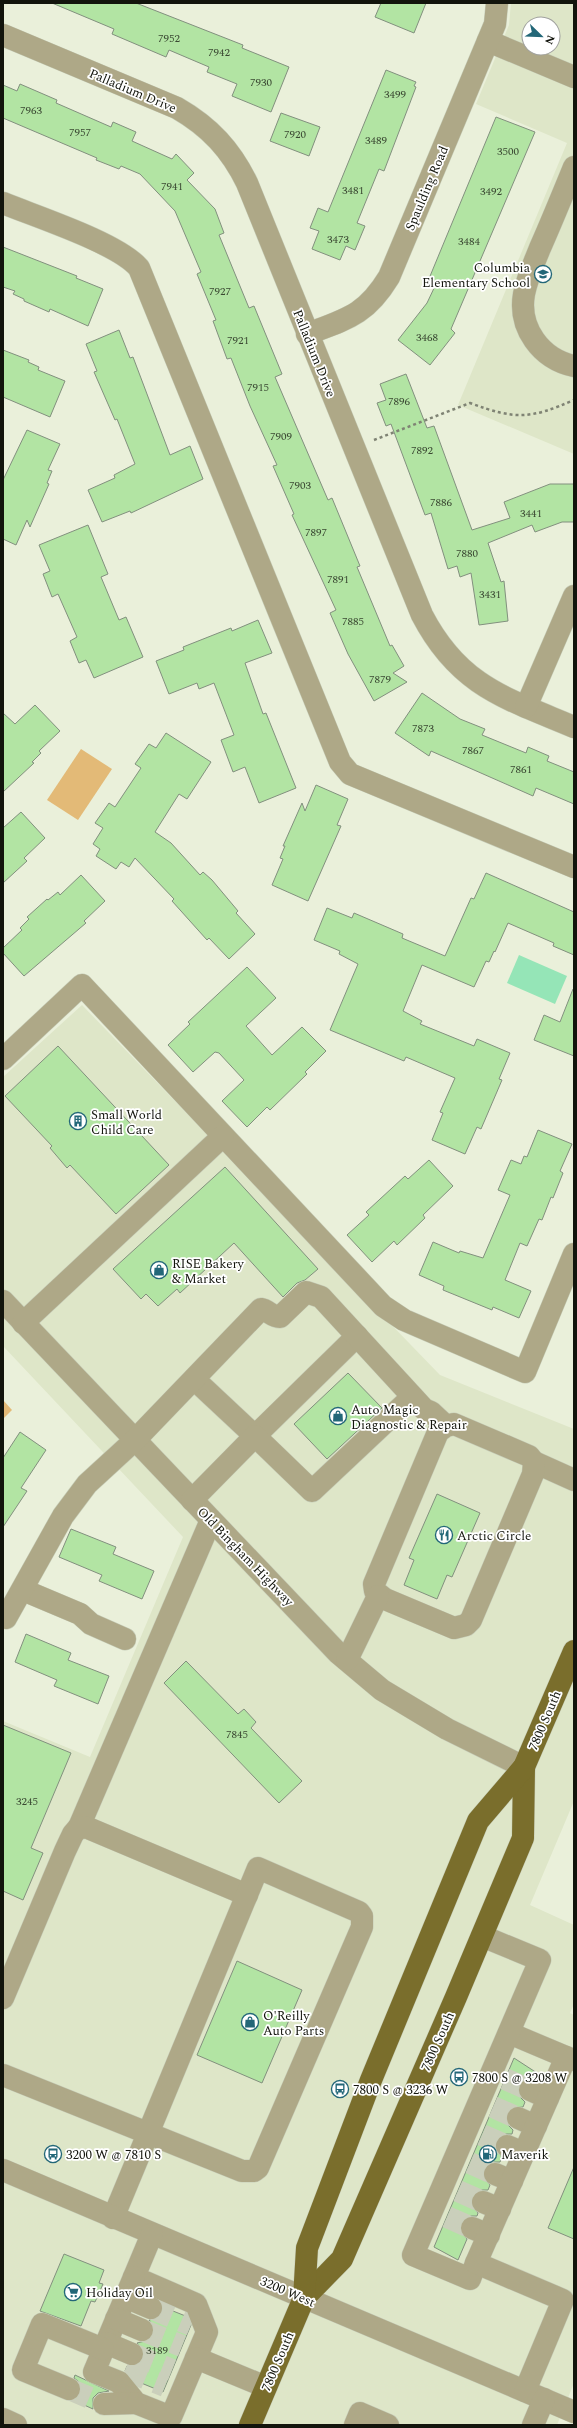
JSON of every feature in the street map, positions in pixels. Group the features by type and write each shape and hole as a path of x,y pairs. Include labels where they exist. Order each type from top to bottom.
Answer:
{"main road":[{"name":"7800 South","path":"250,2425 304,2298 307,2248 371,2080 478,1821 524,1767 574,1651"},
{"name":"7800 South","path":"304,2298 342,2259 523,1838 524,1767"}],"street":[{"name":"Spaulding Road","path":"307,334 358,314 385,283 488,41 497,14 497,3"},
{"name":"Palladium Drive","path":"3,35 177,108 215,135 239,166 247,184 419,608 432,634 449,657 474,681 491,692 574,727"},
{"path":"488,41 574,78"},
{"path":"574,167 526,282 523,308 525,320 536,344 556,360 574,366"},
{"path":"3,202 115,250 133,261 139,268 340,762 350,774 574,867"},
{"path":"526,707 574,596"},
{"path":"3,1059 82,985 373,1296 392,1314 525,1372 574,1254"},
{"path":"23,1323 223,1136"},
{"path":"3,1616 6,1618 63,1516 87,1484 135,1440 260,1310 266,1310 275,1317 280,1317 306,1292 321,1297 424,1409 431,1412 446,1426"},
{"name":"Old Bingham Highway","path":"3,1301 192,1500 347,1660 382,1690 447,1728 524,1767"},
{"path":"192,1500 357,1336"},
{"path":"194,1379 312,1491 412,1396"},
{"path":"534,1462 533,1474 471,1620 466,1625 454,1628 378,1596 375,1591 374,1584 438,1432 446,1426 454,1424 529,1456 534,1462 574,1480"},
{"path":"3,1998 65,1851 73,1834 79,1828 212,1520"},
{"path":"23,1590 80,1614 91,1624 125,1639"},
{"path":"347,1660 378,1596"},
{"path":"79,1828 88,1828 246,1895"},
{"path":"3,2075 148,2133 242,2172 254,2171 258,2168 362,1927 362,1916 359,1912 258,1868 246,1895 148,2133 113,2218"},
{"path":"482,1936 540,1960 509,2032 498,2076 440,2214 413,2255 470,2279 476,2264 480,2231 539,2094 570,2059 509,2032"},
{"name":"3200 West","path":"3,2170 113,2218 574,2412"},
{"path":"134,2277 196,2304 199,2328 183,2369 171,2417 153,2418 136,2403 119,2382 94,2372 152,2234"},
{"path":"476,2264 563,2300 534,2395 533,2425"},
{"path":"125,2297 151,2308"},
{"path":"116,2319 142,2330"},
{"path":"69,2390 23,2370 42,2324 129,2362"},
{"path":"183,2369 266,2387"},
{"path":"104,2404 136,2403"},
{"path":"355,2425 360,2413 388,2425"},
{"path":"3,2419 16,2425"}],"path":[{"path":"371,442 470,403 499,413 524,416 543,413 574,400"}],"shaded area":[{"name":"Columbia Elementary School","path":"511,3 574,3 574,454 458,405 567,143 476,104 509,25"},
{"path":"81,749 112,769 78,820 47,800"},
{"path":"519,955 567,976 555,1004 507,983"},
{"path":"82,1005 440,1375 574,1429 574,1801 530,1905 574,1925 574,2004 570,2013 574,2015 574,2383 557,2425 3,2425 3,1721 90,1757 183,1537 3,1346 3,1077"},
{"path":"3,1400 12,1410 3,1419"}],"building":[{"path":"52,3 136,3 243,45 242,48 289,67 271,112 232,96 237,84 207,72 209,67 169,50 166,57 112,34 114,29"},
{"path":"381,3 426,3 414,33 375,17"},
{"path":"386,70 416,82 414,86 416,87 384,171 379,169 357,223 365,226 355,250 346,246 340,260 312,249 319,231 310,228 318,208 328,212"},
{"path":"20,84 57,100 56,103 111,127 113,122 136,132 132,141 172,159 176,154 194,173 187,180 215,209 224,233 219,235 249,308 254,306 282,374 275,377 328,500 332,498 360,566 357,567 390,646 392,645 404,666 393,673 407,682 374,701 348,654 330,613 336,610 292,515 294,514 273,466 277,465 250,406 231,358 227,359 213,321 216,320 197,274 201,272 175,211 140,174 121,166 119,169 96,160 97,158 3,118 3,85 17,91"},
{"path":"281,113 320,127 309,156 270,141"},
{"path":"496,117 535,132 451,329 455,333 430,365 398,340 427,303 436,284 428,281"},
{"path":"3,247 77,276 76,278 103,289 88,326 50,309 49,312 24,301 24,299 13,294 15,291 3,287"},
{"path":"119,330 130,358 133,357 170,455 190,446 203,479 131,513 130,511 102,522 88,490 115,478 114,475 135,464 117,419 115,420 94,372 97,371 86,344"},
{"path":"3,350 29,360 28,362 39,367 38,370 65,381 50,417 3,397"},
{"path":"406,374 427,428 434,426 472,530 510,518 504,502 550,484 574,484 574,522 562,522 535,532 532,525 488,543 501,582 504,581 508,621 479,625 471,573 460,577 457,566 448,569 431,513 425,515 391,424 386,426 377,403 386,400 380,384"},
{"path":"27,430 60,444 48,470 52,471 47,483 49,484 30,527 27,520 16,545 3,539 3,480"},
{"path":"88,525 108,574 101,577 119,620 126,617 143,657 94,678 86,660 79,663 70,641 77,637 58,594 52,597 43,574 50,571 39,545"},
{"path":"258,620 272,653 245,663 263,714 266,713 296,788 259,803 245,767 233,772 221,740 234,735 214,683 199,689 197,683 169,694 156,661 184,650 183,647 231,628 232,631"},
{"path":"422,693 460,719 485,729 482,735 526,753 528,747 549,756 547,761 574,772 574,804 536,788 533,796 431,751 429,756 395,733"},
{"path":"35,705 60,731 39,751 41,753 32,762 34,763 3,792 3,713 15,724"},
{"path":"166,733 211,762 187,799 179,794 155,832 171,843 200,875 203,872 212,880 238,911 236,913 255,934 229,959 209,938 207,940 172,901 174,899 135,858 129,867 121,862 116,869 96,856 100,849 93,844 103,828 95,823 109,803 115,807 141,768 135,764 149,744 156,748"},
{"path":"316,785 348,799 337,825 341,826 308,901 272,885 283,859 280,858 285,846 283,846 302,803 305,811"},
{"path":"21,812 45,838 24,858 27,861 3,883 3,828"},
{"path":"486,873 574,912 574,955 553,946 554,943 508,923 495,952 494,951 489,962 486,961 474,987 422,965 403,1011 422,1021 420,1024 474,1046 477,1039 510,1053 499,1079 502,1080 481,1129 477,1127 465,1154 432,1140 443,1113 440,1112 455,1078 406,1057 404,1061 330,1030 358,964 339,954 340,951 314,940 327,908 352,918 354,913 403,934 402,938 445,956 471,898 474,899"},
{"path":"81,875 105,901 84,921 86,923 24,976 3,953 3,948 22,930 20,928 29,919 27,917 47,899 48,900 58,892 60,895"},
{"path":"247,967 276,998 246,1026 272,1055 302,1027 326,1051 305,1072 307,1074 270,1110 267,1107 247,1127 222,1101 244,1080 219,1053 215,1052 193,1072 168,1045 190,1024 188,1022"},
{"path":"573,989 574,1056 534,1040 544,1015 560,1022"},
{"name":"Small World Child Care","path":"58,1046 169,1165 116,1214 70,1165 67,1168 50,1148 52,1146 5,1096"},
{"path":"538,1130 572,1144 560,1171 563,1173 553,1198 551,1197 542,1220 539,1219 527,1246 520,1243 505,1280 531,1291 519,1318 493,1307 492,1310 443,1290 444,1286 419,1275 433,1242 459,1253 460,1251 483,1258 510,1195 498,1190 511,1160 521,1164 524,1156 527,1157"},
{"path":"429,1160 453,1186 423,1215 425,1218 397,1245 394,1241 372,1262 347,1235 369,1215 366,1212 405,1176 408,1179"},
{"path":"225,1167 318,1269 305,1280 297,1283 283,1297 234,1243 180,1293 177,1289 158,1306 146,1294 141,1299 113,1269"},
{"name":"Auto Magic Diagnostic & Repair","path":"348,1373 382,1408 327,1459 294,1424"},
{"path":"20,1432 46,1450 21,1488 27,1491 3,1527 3,1458"},
{"name":"Arctic Circle","path":"437,1494 480,1513 452,1577 447,1575 437,1599 404,1585 414,1560 409,1558"},
{"path":"71,1529 116,1547 113,1554 154,1571 142,1599 99,1581 102,1575 59,1557"},
{"path":"26,1634 71,1653 68,1660 109,1676 98,1704 54,1686 57,1680 15,1662"},
{"path":"186,1661 238,1714 244,1709 256,1722 251,1728 302,1781 279,1803 164,1683"},
{"path":"3,1725 71,1753 31,1848 43,1853 23,1900 3,1891"},
{"name":"O'Reilly Auto Parts","path":"237,1961 302,1990 262,2083 197,2055"},
{"name":"Maverik","path":"514,2058 537,2073 535,2079 523,2080 518,2085 520,2097 525,2102 523,2107 511,2108 506,2113 508,2125 513,2130 512,2134 505,2134 496,2141 495,2148 502,2157 500,2162 493,2162 484,2169 483,2176 490,2185 488,2190 481,2190 472,2197 471,2204 478,2213 477,2216 470,2216 461,2223 460,2230 467,2239 458,2260 434,2247"},
{"path":"574,2167 574,2239 548,2228"},
{"name":"Holiday Oil","path":"64,2254 104,2270 99,2283 103,2284 95,2302 91,2301 81,2326 40,2311"},
{"name":"Holiday Oil","path":"163,2307 188,2317 191,2325 163,2392 134,2380 125,2371 127,2366 134,2366 143,2359 144,2352 137,2343 149,2340 153,2335 154,2328 149,2320 159,2318"},
{"path":"75,2375 109,2391 98,2393 93,2398 93,2409 73,2400 80,2394 81,2388 79,2382 74,2378"}],"tunnel":[{"path":"505,2079 530,2090"},
{"path":"493,2107 518,2118"},
{"path":"482,2135 507,2146"},
{"path":"470,2163 495,2174"},
{"path":"458,2191 483,2202"},
{"path":"447,2217 472,2228"},
{"path":"151,2308 191,2325"},
{"path":"142,2330 182,2346"},
{"path":"132,2354 172,2370"},
{"path":"125,2370 165,2386"},
{"path":"69,2389 104,2404"}],"place":[{"name":"Columbia Elementary School","path":"543,274"},
{"name":"Small World Child Care","path":"78,1121"},
{"name":"RISE Bakery & Market","path":"159,1270"},
{"name":"Auto Magic Diagnostic & Repair","path":"338,1416"},
{"name":"Arctic Circle","path":"444,1535"},
{"name":"O'Reilly Auto Parts","path":"250,2022"},
{"name":"7800 S @ 3208 W","path":"459,2077"},
{"name":"7800 S @ 3236 W","path":"340,2089"},
{"name":"3200 W @ 7810 S","path":"53,2154"},
{"name":"Maverik","path":"488,2154"},
{"name":"Holiday Oil","path":"73,2292"}]}
